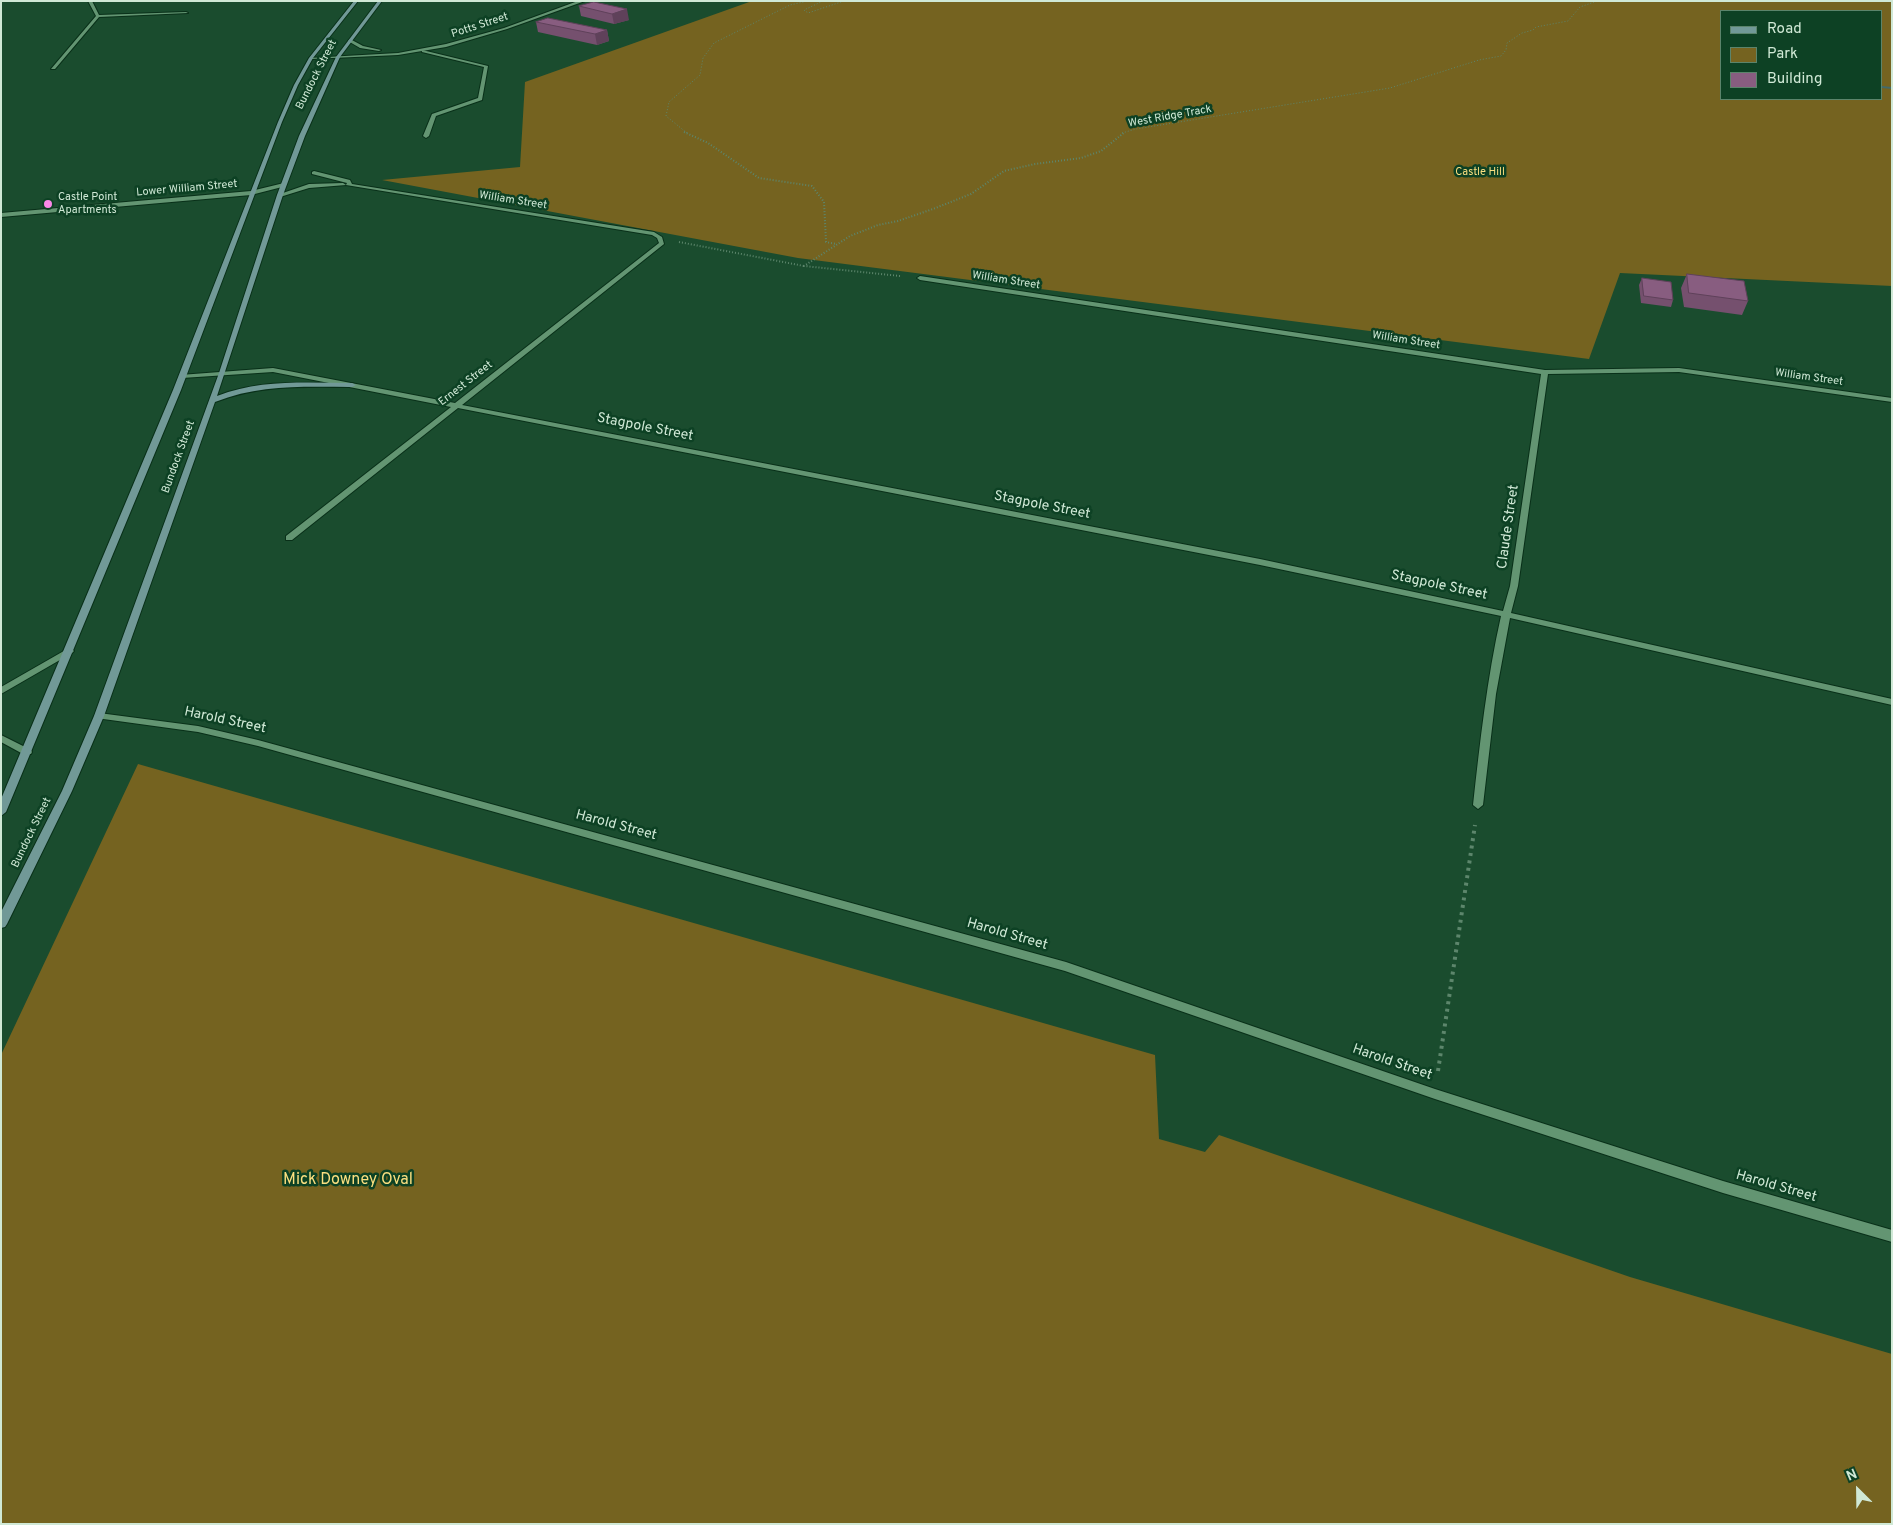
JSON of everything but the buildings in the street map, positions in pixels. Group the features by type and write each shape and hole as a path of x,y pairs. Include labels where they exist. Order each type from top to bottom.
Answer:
{"main road":[{"name":"Bundock Street","path":"1,812 28,752 182,376 280,122 296,86 312,58 356,1"},
{"name":"Bundock Street","path":"1,924 67,791 99,716 212,401 280,195 318,98 338,57 380,1"},
{"path":"212,401 229,393 268,385 352,385"}],"street":[{"path":"90,1 98,16"},
{"name":"Potts Street","path":"312,58 424,50 473,38 583,1"},
{"path":"53,68 98,16 186,12"},
{"name":"Potts Street","path":"350,40 362,47 408,52"},
{"path":"424,50 486,66 480,99 434,115 426,136"},
{"name":"William Street","path":"314,173 348,181 350,183 348,185"},
{"name":"Lower William Street","path":"1,215 252,193 284,185"},
{"name":"William Street","path":"280,195 309,186 348,185 654,234"},
{"name":"Ernest Street","path":"289,538 657,249 662,243 659,237 654,234"},
{"name":"William Street","path":"920,278 1545,372 1679,370 1892,400"},
{"name":"Stagpole Street","path":"182,376 273,370 352,385 1260,562 1506,614 1892,702"},
{"name":"Claude Street","path":"1478,804 1497,654 1514,586 1545,372"},
{"path":"1,691 69,652"},
{"name":"Harold Street","path":"99,716 198,728 258,743 1047,962 1435,1094 1723,1187 1892,1236"},
{"path":"1,738 28,752"}],"path":[{"path":"808,1 790,5 714,44 702,58 700,75 669,102 666,116 684,132 708,143 759,178 812,186 824,202 826,242 837,245"},
{"path":"823,1 804,10 808,12 844,1"},
{"name":"West Ridge Track","path":"804,266 850,236 878,224 898,221 971,194 1004,171 1035,164 1081,158 1101,150 1122,133 1390,88 1479,60 1501,56 1506,50 1507,44 1522,33 1533,30 1536,27 1568,21 1571,15 1581,6 1592,5 1597,1"},
{"path":"654,234 672,242 804,266 920,278"},
{"path":"1435,1094 1478,804"}],"green space":[{"name":"Castle Hill","path":"752,1 1892,1 1892,286 1620,273 1589,359 798,258 382,180 520,167 525,82"},
{"name":"Mick Downey Oval","path":"138,764 1155,1055 1159,1139 1205,1152 1219,1135 1630,1277 1892,1354 1892,1524 1,1524 1,1055"}],"waterway":[{"path":"1883,87 1892,88"}],"place":[{"name":"Castle Point Apartments","path":"48,204"}]}
